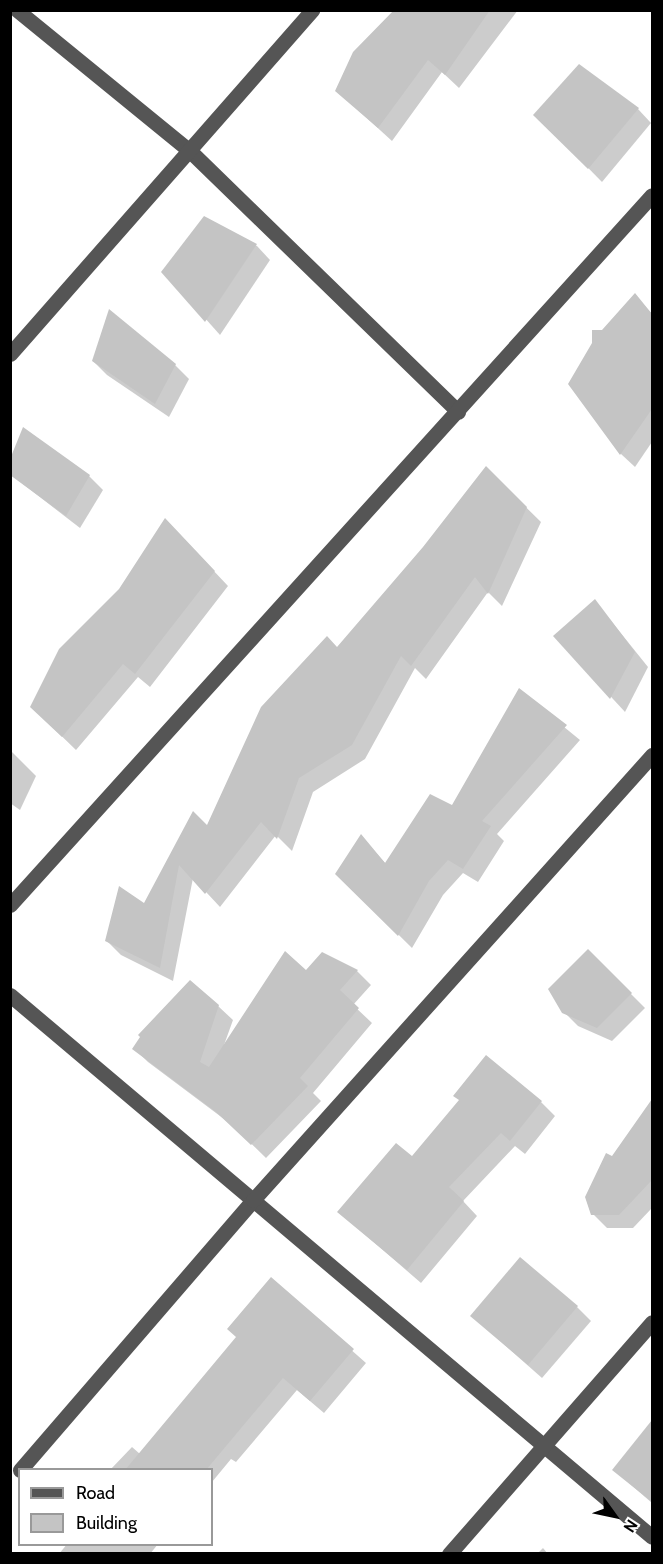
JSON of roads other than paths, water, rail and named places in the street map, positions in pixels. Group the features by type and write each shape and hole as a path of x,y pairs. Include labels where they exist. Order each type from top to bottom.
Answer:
{"street":[{"path":"17,10 190,151 458,412"},
{"path":"10,354 312,10"},
{"path":"10,905 652,195"},
{"path":"22,1468 253,1200 652,755"},
{"path":"10,995 652,1537"},
{"path":"449,1554 652,1322"}]}
